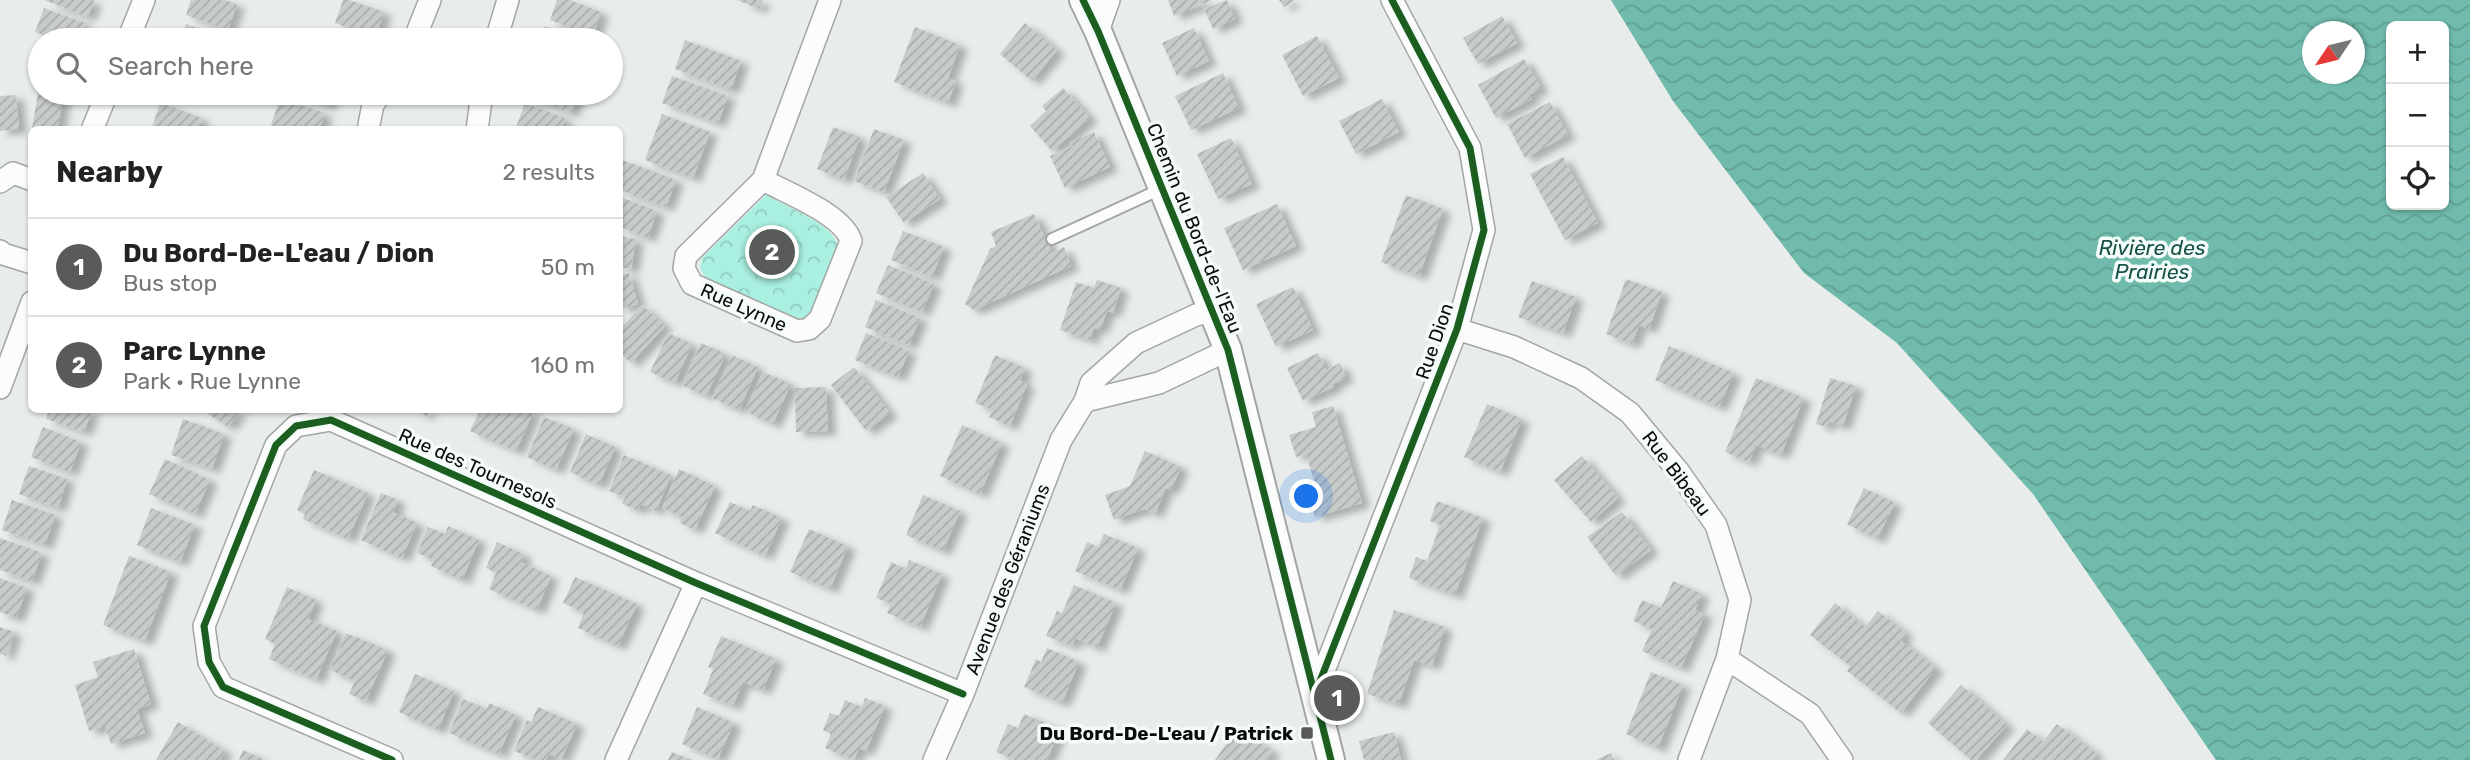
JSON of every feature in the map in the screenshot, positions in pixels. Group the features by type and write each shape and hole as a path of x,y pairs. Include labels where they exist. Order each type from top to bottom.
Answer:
{"street":[{"path":"133,28 144,0"},
{"path":"418,28 429,0"},
{"path":"500,28 508,0"},
{"name":"Rue Lynne","path":"763,180 837,220 848,232 851,242 820,319 809,330 797,331 692,284 684,268 686,256 763,180 830,0"},
{"name":"Chemin du Bord-de-l'Eau","path":"1083,0 1228,350 1331,760"},
{"path":"1098,31 1109,0"},
{"name":"Rue Dion","path":"1315,694 1457,329 1484,230 1470,149 1392,0"},
{"path":"94,126 102,105"},
{"path":"369,126 373,105"},
{"path":"478,126 480,105"},
{"path":"0,182 13,173 28,179"},
{"path":"0,251 28,262"},
{"name":"Avenue des Géraniums","path":"934,760 963,694 1061,440 1084,401 1091,383 1136,343 1196,315 1212,312"},
{"path":"0,388 28,313"},
{"name":"Rue Bibeau","path":"1457,329 1514,347 1581,378 1630,413 1679,472 1716,525 1740,600 1727,659 1689,760"},
{"path":"1084,401 1159,383 1228,350"},
{"name":"Rue des Tournesols","path":"392,760 223,687 209,662 204,626 275,445 296,426 331,420 696,583 963,694"},
{"path":"616,760 696,583"},
{"path":"1727,659 1810,714 1842,760"}],"lane":[{"path":"1052,239 1162,189"}],"green space":[{"path":"766,195 818,223 834,238 838,246 813,310 804,318 794,320 707,281 700,268 702,258"}],"water":[{"name":"Rivière des Prairies","path":"1611,0 2470,0 2470,760 2216,760 2033,494 1897,343 1804,273 1673,101"}],"building":[{"path":"44,0 94,0 88,17"},
{"path":"191,0 225,0 237,4 229,28 186,15"},
{"path":"343,0 384,12 378,28 349,28 335,23"},
{"path":"557,0 570,0 601,12 596,28 572,28 550,20"},
{"path":"737,0 763,0 759,9"},
{"path":"1168,0 1212,0 1174,16"},
{"path":"1227,0 1235,19 1213,29 1204,9"},
{"path":"1279,0 1295,0 1284,7"},
{"path":"44,8 85,23 83,28 36,28"},
{"path":"1502,16 1517,43 1478,64 1463,38"},
{"path":"1025,23 1057,50 1032,81 1000,54"},
{"path":"915,27 960,45 948,78 956,81 948,103 894,82"},
{"path":"1194,28 1209,61 1177,76 1162,43"},
{"path":"1317,36 1339,78 1303,96 1282,55"},
{"path":"685,40 741,61 731,90 675,69"},
{"path":"1524,59 1541,88 1529,95 1532,99 1496,118 1478,85"},
{"path":"1223,73 1239,108 1191,130 1175,96"},
{"path":"672,76 728,96 718,123 662,103"},
{"path":"1063,88 1090,118 1052,151 1030,126 1046,111 1042,106"},
{"path":"16,95 19,129 0,131 0,96"},
{"path":"1382,99 1399,132 1356,154 1339,121"},
{"path":"1550,102 1568,135 1525,158 1507,124"},
{"path":"36,105 62,105 58,126 32,126"},
{"path":"159,105 202,118 199,126 152,126"},
{"path":"278,105 301,105 325,113 320,126 271,125"},
{"path":"524,105 565,118 562,126 516,126"},
{"path":"550,105 574,105 571,113"},
{"path":"662,114 710,132 693,178 645,160"},
{"path":"833,127 860,137 844,180 817,169"},
{"path":"874,129 904,140 884,192 854,181"},
{"path":"1094,132 1110,167 1065,188 1050,156 1073,146 1071,142"},
{"path":"1231,138 1252,184 1218,199 1197,154"},
{"path":"1563,157 1598,223 1565,240 1530,174"},
{"path":"623,160 676,180 666,207 623,191"},
{"path":"923,173 940,199 904,223 886,197"},
{"path":"1406,195 1443,209 1419,276 1381,262"},
{"path":"623,198 657,211 648,238 623,228"},
{"path":"1277,204 1296,246 1243,270 1224,228"},
{"path":"1034,214 1052,253 1064,247 1071,266 974,310 965,304 990,249 996,246 991,232"},
{"path":"903,231 944,247 932,277 891,260"},
{"path":"623,237 636,239 631,269 623,268"},
{"path":"888,265 934,284 922,312 876,293"},
{"path":"629,273 638,304 623,308 623,274"},
{"path":"1626,279 1662,292 1649,329 1639,325 1632,344 1606,334"},
{"path":"1097,280 1121,288 1113,313 1107,311 1100,330 1094,328 1090,340 1060,330 1076,282 1094,288"},
{"path":"1532,281 1576,297 1563,333 1518,317"},
{"path":"1293,287 1313,330 1276,347 1256,304"},
{"path":"876,300 920,318 909,345 865,327"},
{"path":"642,305 665,326 631,363 623,355 623,326"},
{"path":"668,333 692,344 675,383 650,372"},
{"path":"866,333 909,351 898,377 855,360"},
{"path":"701,343 726,354 706,396 682,385"},
{"path":"1669,346 1734,373 1719,407 1655,380"},
{"path":"1318,353 1326,370 1340,363 1346,378 1333,384 1334,387 1303,401 1287,368"},
{"path":"732,355 758,367 739,410 712,398"},
{"path":"995,355 1025,368 1020,381 1027,384 1010,426 989,417 993,410 975,403"},
{"path":"854,367 890,413 866,431 831,385"},
{"path":"763,372 791,384 773,424 745,411"},
{"path":"1756,378 1804,398 1781,455 1756,445 1749,462 1725,452"},
{"path":"1830,378 1856,386 1843,426 1828,421 1826,427 1816,424"},
{"path":"826,387 828,431 796,432 795,388"},
{"path":"1487,404 1522,419 1500,472 1464,457"},
{"path":"1333,406 1362,503 1315,517 1308,493 1317,491 1306,454 1296,457 1289,435 1316,427 1312,412"},
{"path":"48,413 91,413 84,432 46,419"},
{"path":"207,413 238,413 228,427"},
{"path":"479,413 533,413 516,451 470,431"},
{"path":"544,417 574,429 556,470 527,457"},
{"path":"183,419 224,434 212,469 171,455"},
{"path":"962,425 1002,443 980,494 940,476"},
{"path":"43,427 81,442 70,472 31,457"},
{"path":"586,434 615,447 599,485 570,472"},
{"path":"1145,451 1181,467 1171,490 1166,488 1155,514 1144,509 1114,520 1105,495 1130,486"},
{"path":"624,455 671,475 656,511 641,504 638,510 622,504 625,497 609,491"},
{"path":"1582,456 1618,498 1591,522 1554,480"},
{"path":"165,459 210,480 195,514 149,494"},
{"path":"29,466 67,479 58,508 19,494"},
{"path":"679,469 715,486 695,530 680,523 682,517 662,508"},
{"path":"314,470 368,493 348,539 303,519 305,514 297,510"},
{"path":"1864,488 1895,503 1877,539 1847,524"},
{"path":"381,493 398,500 393,512 417,523 402,558 361,540"},
{"path":"923,495 960,511 943,551 906,535"},
{"path":"12,500 55,515 45,545 2,530"},
{"path":"1437,501 1483,518 1455,595 1409,578 1416,557 1427,561 1440,525 1430,521"},
{"path":"730,502 750,511 753,505 782,518 765,556 715,533"},
{"path":"151,508 195,525 180,562 137,545"},
{"path":"1622,512 1651,550 1616,576 1587,537"},
{"path":"448,526 479,540 462,580 431,566 434,560 417,553 428,527 445,534"},
{"path":"809,529 848,546 830,589 790,572"},
{"path":"1104,534 1138,548 1120,590 1075,571 1087,542 1098,547"},
{"path":"0,538 42,553 32,581 0,570"},
{"path":"497,542 524,554 521,562 551,576 537,610 489,589 496,573 486,568"},
{"path":"129,556 171,572 145,641 103,625"},
{"path":"909,560 942,574 920,627 887,613 891,604 876,598 891,562 906,569"},
{"path":"575,577 637,604 618,646 578,628 584,612 563,603"},
{"path":"0,578 27,588 16,618 0,612"},
{"path":"1673,581 1702,594 1695,610 1705,614 1681,668 1642,651 1652,629 1633,621 1642,600 1661,608"},
{"path":"1074,585 1116,603 1097,648 1075,638 1072,646 1046,636 1057,611 1062,613"},
{"path":"287,587 316,600 308,619 337,631 316,680 269,659 275,644 265,639"},
{"path":"1835,603 1865,627 1878,611 1906,633 1900,640 1936,668 1901,713 1847,671 1850,666 1810,635"},
{"path":"1394,610 1445,627 1432,666 1414,660 1399,704 1367,694"},
{"path":"0,627 14,632 6,656 0,654"},
{"path":"346,633 388,650 366,701 349,694 355,681 330,670"},
{"path":"721,636 776,659 763,690 743,682 733,706 703,694 713,669 708,667"},
{"path":"1047,648 1079,662 1062,703 1024,687 1036,659 1041,662"},
{"path":"134,649 151,704 137,709 145,733 111,744 105,726 89,731 75,685 98,677 93,662"},
{"path":"1651,672 1683,685 1658,748 1626,734"},
{"path":"415,674 454,691 438,730 399,712"},
{"path":"1961,685 2007,725 1976,760 1971,760 1928,723"},
{"path":"865,698 885,706 866,751 859,748 854,760 825,748 831,734 823,730 830,713 839,716 845,700 862,707"},
{"path":"463,699 487,709 489,703 516,715 499,754 449,733"},
{"path":"538,707 577,724 561,760 549,754 546,760 536,760 514,751 527,720 531,722"},
{"path":"697,707 734,723 718,759 682,744"},
{"path":"1024,714 1060,729 1047,760 1015,760 996,752 1008,724 1018,728"},
{"path":"178,722 225,751 220,760 156,760"},
{"path":"2057,724 2097,754 2092,760 2003,760 2027,729 2043,742"},
{"path":"1238,727 1273,752 1267,760 1215,760"},
{"path":"1394,732 1401,760 1364,760 1359,741"},
{"path":"243,750 265,760 239,760"},
{"path":"672,752 691,760 668,760"},
{"path":"1611,753 1614,760 1596,760"}],"cycle path":[{"path":"1083,0 1228,350 1331,760"},
{"path":"1315,694 1457,329 1484,230 1470,148 1392,0"},
{"path":"392,760 223,687 209,662 204,626 276,445 296,426 331,420 696,583 963,694"}],"place":[{"name":"Parc Lynne","path":"772,252"},
{"name":"Du Bord-De-L'eau / Dion","path":"1337,698"},
{"name":"Du Bord-De-L'eau / Patrick","path":"1307,733"}]}
